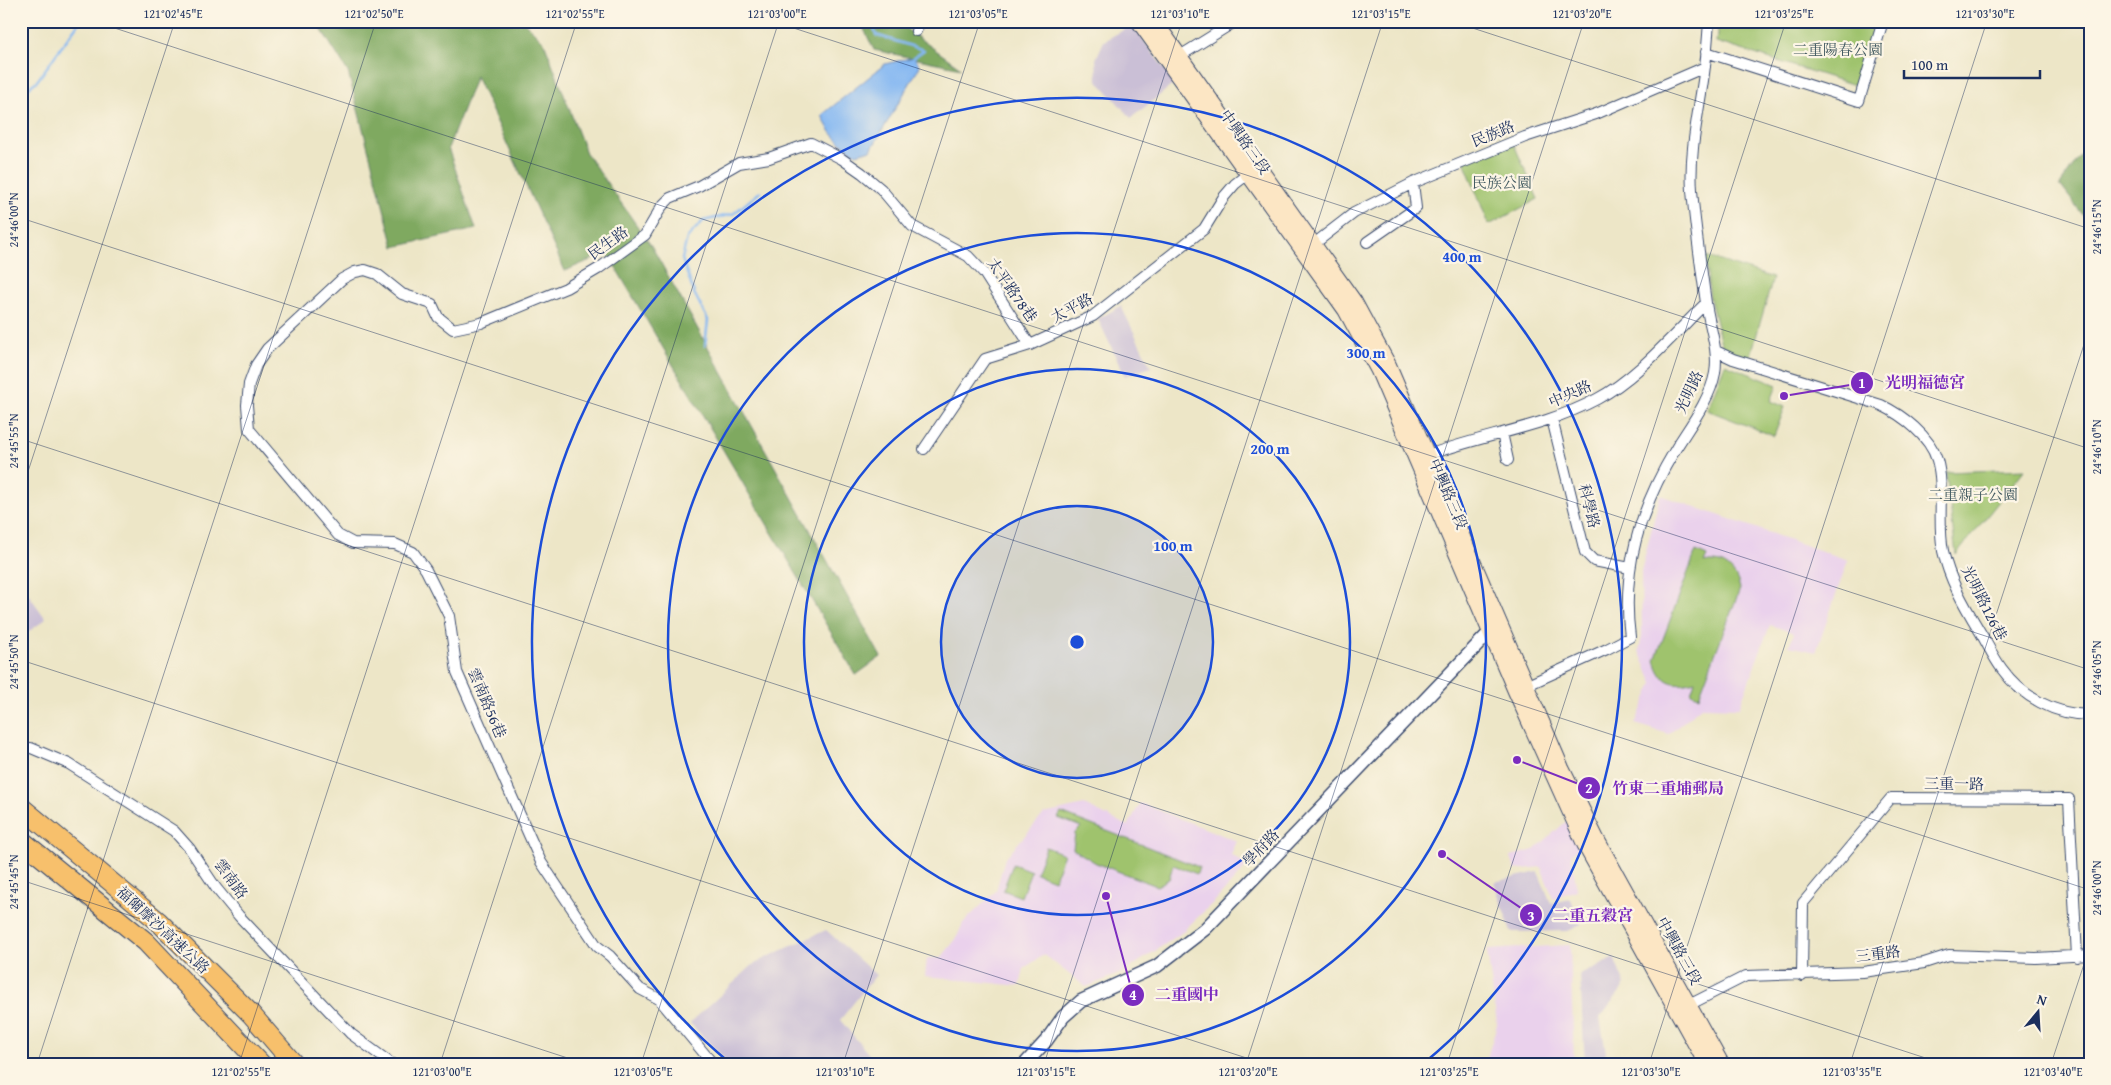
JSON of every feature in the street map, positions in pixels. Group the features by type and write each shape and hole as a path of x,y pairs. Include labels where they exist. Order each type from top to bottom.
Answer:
{"highway":[{"name":"福爾摩沙高速公路","path":"21,807 158,922 251,1014 294,1064"},
{"name":"福爾摩沙高速公路","path":"21,840 146,942 261,1064"}],"main road":[{"name":"中興路三段","path":"1138,21 1174,59 1310,247 1355,302 1389,365 1422,458 1521,688 1684,1007"},
{"name":"中興路三段","path":"1155,21 1174,59"},
{"path":"1684,1007 1706,1064"},
{"path":"1684,1007 1722,1064"}],"street":[{"path":"1174,59 1236,21"},
{"name":"光明路","path":"1521,688 1630,637 1626,606 1630,568 1646,505 1660,475 1704,400 1715,374 1716,350 1706,303 1692,189 1692,154 1705,67 1709,21"},
{"path":"1706,52 1859,101 1883,21"},
{"name":"民族路","path":"1310,247 1354,213 1413,183 1525,137 1596,114 1705,67"},
{"name":"太平路78巷","path":"811,143 842,159 881,189 912,226 968,256 984,273 1030,345"},
{"name":"民生路","path":"463,328 498,318 566,288 598,269 645,235 662,206 670,198 699,186 740,163 768,158 811,143"},
{"name":"太平路","path":"924,449 985,359 1030,345 1094,316 1193,240 1204,229 1223,198 1235,184 1253,170"},
{"path":"1367,242 1416,208 1413,183"},
{"name":"雲南路56巷","path":"463,328 453,329 444,324 432,304 402,294 378,274 365,270 354,272 342,279 283,333 256,365 249,384 247,405 249,429 338,535 353,543 395,544 412,552 426,570 449,616 457,672 541,862 596,946 619,965 640,989 658,999 713,1064"},
{"name":"中央路","path":"1422,458 1552,419 1598,399 1625,381 1706,303"},
{"name":"光明路126巷","path":"1716,350 1733,359 1881,405 1896,412 1914,429 1930,446 1937,459 1940,481 1943,550 1953,582 2001,669 2016,686 2036,701 2059,710 2090,715"},
{"name":"科學路","path":"1552,419 1584,552 1594,562 1630,568"},
{"path":"1502,433 1508,460"},
{"name":"學府路","path":"1025,1064 1046,1041 1063,1017 1081,1001 1157,966 1206,929 1496,630"},
{"name":"雲南路","path":"21,748 31,748 69,764 174,831 190,849 216,888 239,916 351,1034 392,1064"},
{"name":"三重一路","path":"1802,976 1803,903 1891,798 2069,799 2077,957"},
{"name":"三重路","path":"1684,1007 1746,976 1802,976 1863,972 1924,963 1949,955 2077,957 2090,955"}],"shaded area":[{"path":"1132,25 1175,83 1131,118 1097,80 1096,59 1104,41"},
{"path":"1121,306 1151,367 1125,376 1098,319"},
{"path":"1660,495 1848,560 1816,652 1789,646 1794,633 1770,625 1739,708 1701,707 1669,734 1635,724 1653,683 1639,651 1642,636 1641,571"},
{"path":"21,584 46,619 21,637"},
{"path":"1140,803 1237,841 1231,855 1248,865 1216,900 1180,934 1124,972 1086,987 1044,955 1024,968 1020,986 925,976 927,958 941,958 956,939 963,923 996,891 1005,858 1044,814 1084,805 1128,826"},
{"path":"1568,820 1580,846 1571,855 1577,890 1553,898 1541,867 1515,870 1511,856 1534,850"},
{"path":"1538,872 1551,903 1571,899 1581,925 1568,931 1511,932 1494,882"},
{"path":"826,930 876,975 840,1020 877,1064 729,1064 690,1023 755,963"},
{"path":"1570,945 1574,1060 1550,1064 1504,1064 1487,1058 1497,1024 1487,950"},
{"path":"1614,958 1625,985 1600,1018 1606,1053 1595,1064 1585,1064 1580,975"}],"green space":[{"path":"316,21 523,21 544,42 586,153 652,247 881,657 856,675 607,253 565,271 476,76 448,148 476,229 394,247 348,72"},
{"path":"860,21 895,21 961,68 874,50"},
{"name":"二重陽春公園","path":"1719,21 1877,21 1858,86 1716,42"},
{"name":"民族公園","path":"1512,140 1538,199 1489,225 1464,161"},
{"path":"2090,142 2090,224 2060,185"},
{"path":"1705,256 1773,278 1750,358 1722,347 1710,299"},
{"path":"1725,364 1777,385 1771,401 1785,407 1774,436 1707,410"},
{"name":"二重親子公園","path":"2025,469 1956,555 1946,472"},
{"path":"1696,551 1707,556 1704,563 1717,562 1728,567 1736,577 1740,589 1699,696 1691,693 1695,681 1674,683 1669,681 1661,674 1655,660"},
{"path":"1061,813 1199,867 1197,874 1173,865 1169,879 1157,886 1096,863 1073,849 1075,833 1081,827 1058,818"},
{"path":"1046,847 1064,854 1054,880 1036,873"},
{"path":"1013,864 1031,871 1021,897 1003,890"}],"water":[{"path":"914,57 920,66 871,150 856,154 836,138 828,128 822,115 885,64"}],"waterway":[{"path":"21,93 37,81 80,21"},
{"path":"872,21 876,35 924,50 914,57"},
{"path":"705,346 708,320 694,293 682,259 687,238 703,221 733,214 760,192"}],"place":[{"name":"光明福德宮","path":"1784,396"},
{"name":"竹東二重埔郵局","path":"1517,760"},
{"name":"二重五穀宮","path":"1442,854"},
{"name":"二重國中","path":"1106,896"}]}
